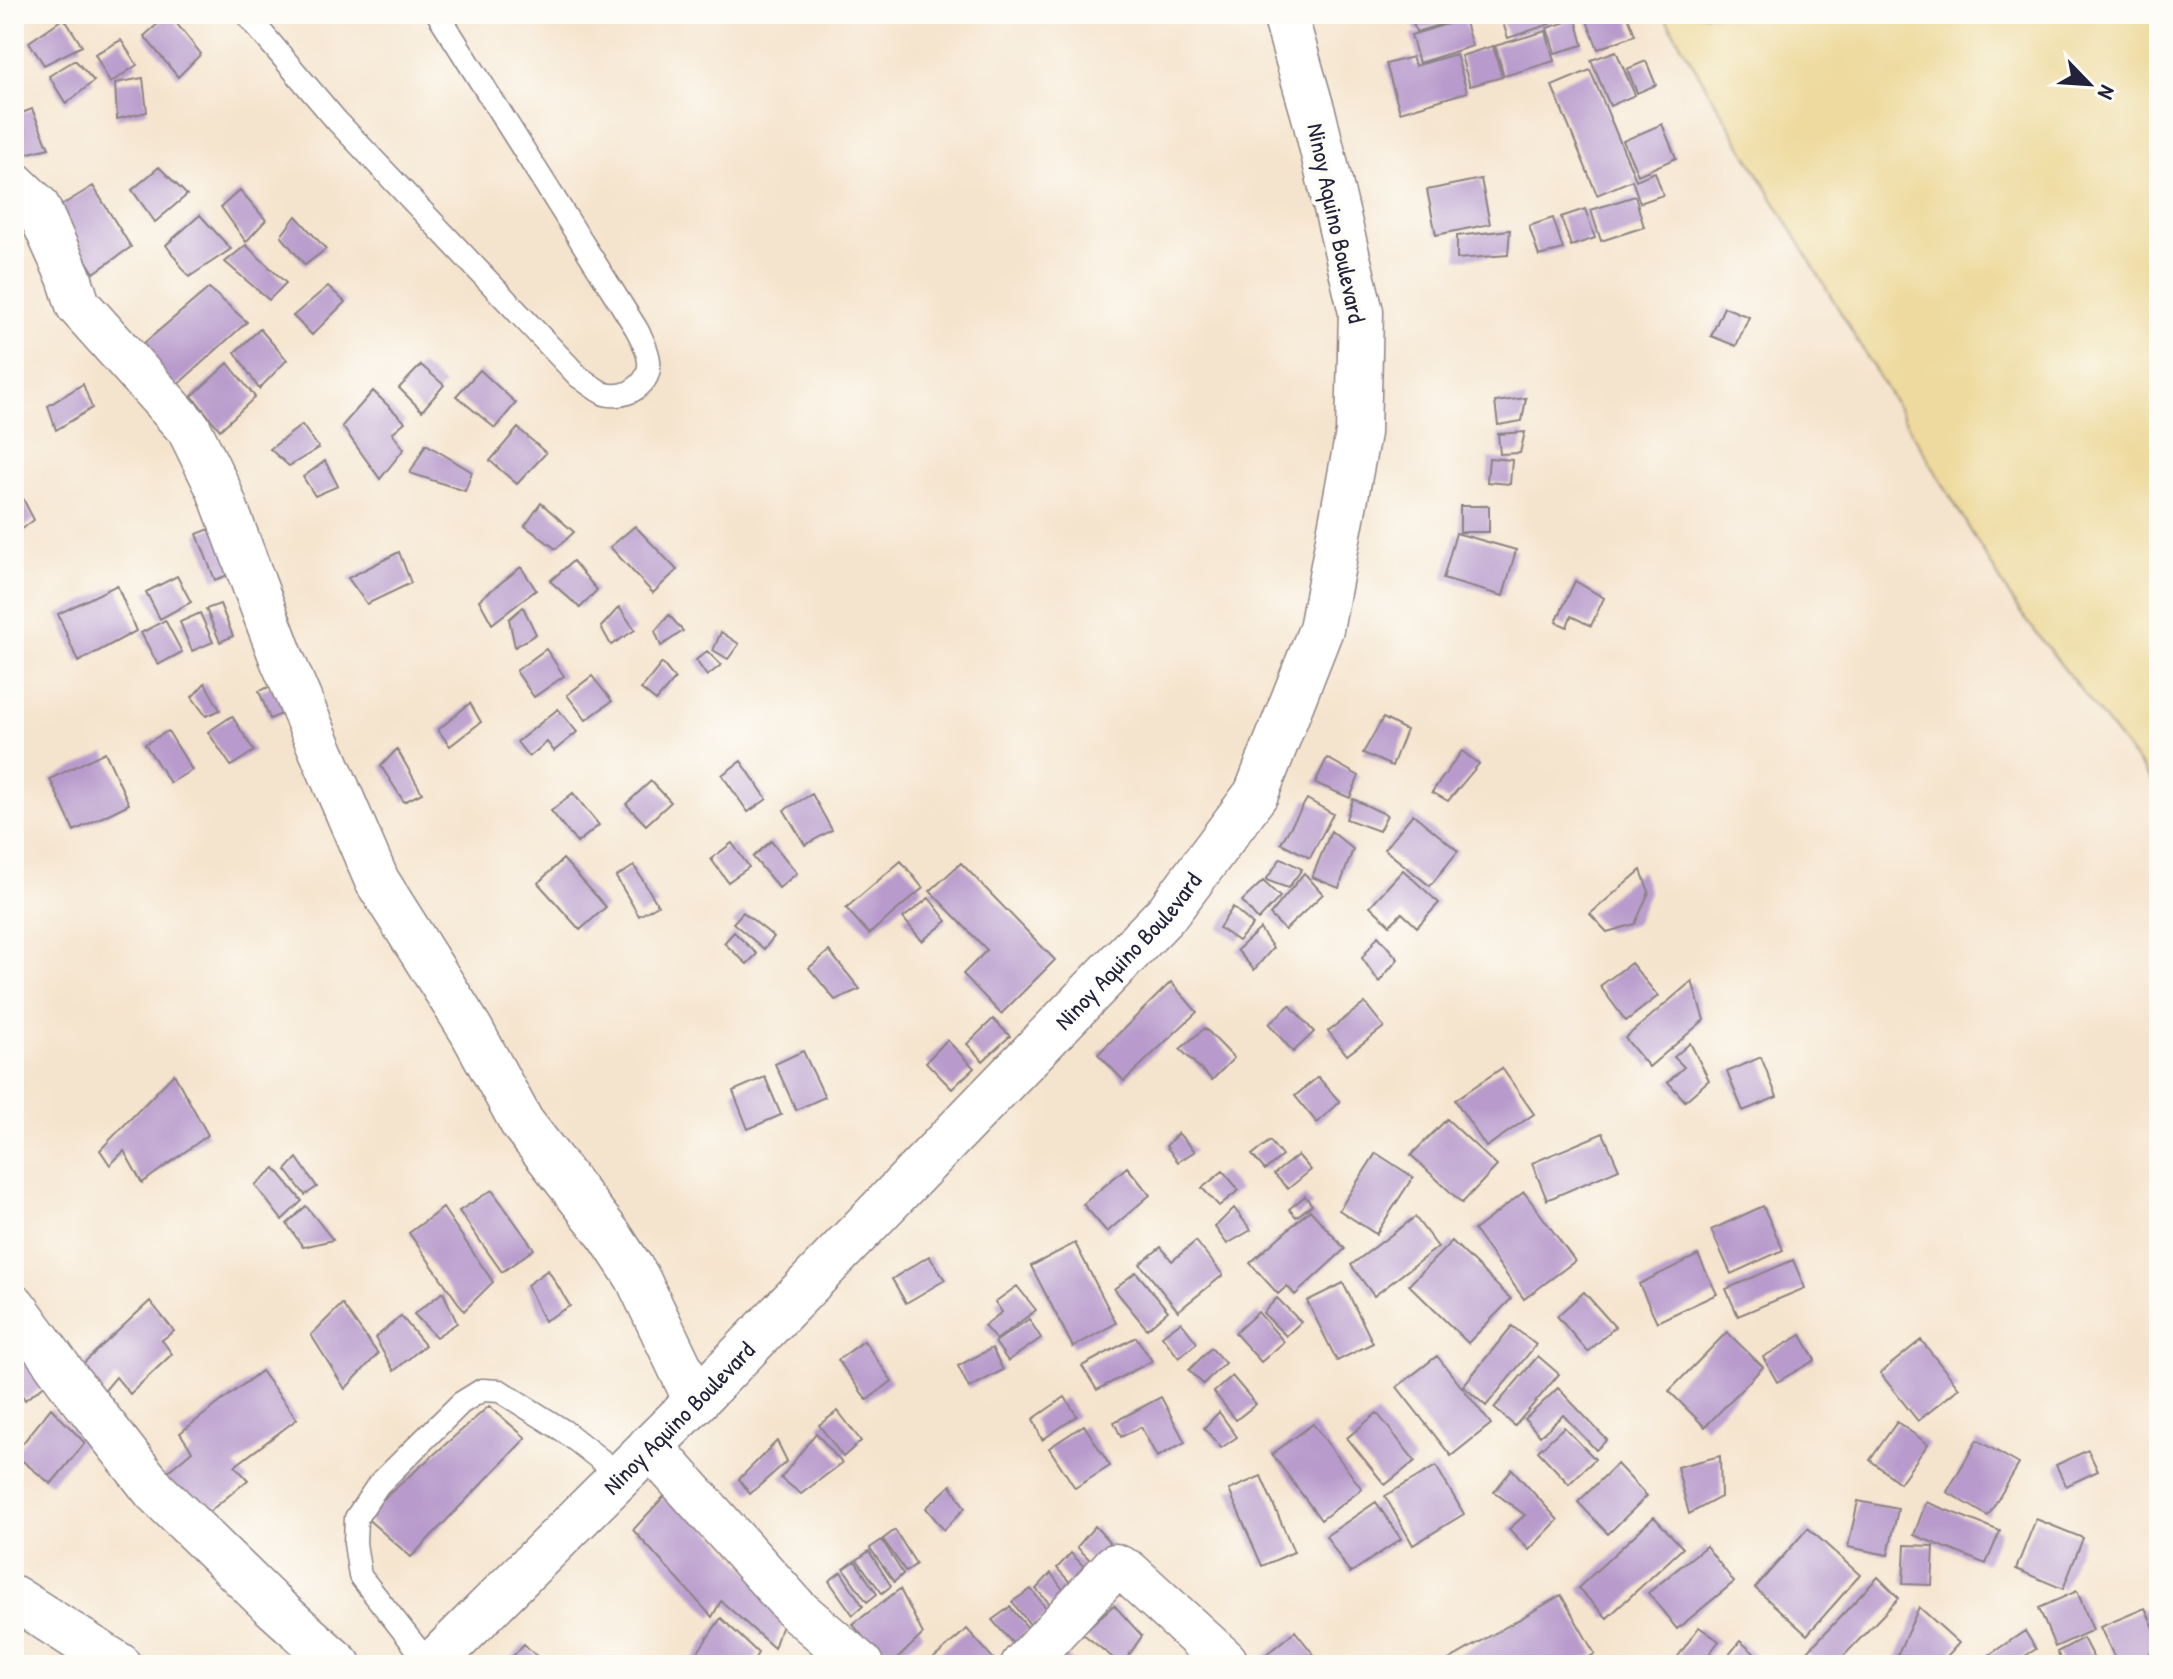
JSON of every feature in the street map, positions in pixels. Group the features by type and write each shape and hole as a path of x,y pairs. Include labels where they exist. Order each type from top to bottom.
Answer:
{"main road":[{"name":"Ninoy Aquino Boulevard","path":"430,1665 696,1401 1168,912 1256,794 1321,629 1358,433 1361,312 1314,116 1283,17"},
{"path":"14,184 37,206 78,305 189,429 218,488 282,659 377,881 471,1030 522,1123 610,1236 637,1277 696,1401"},
{"path":"14,1306 155,1491 339,1665"},
{"path":"635,1461 861,1665"},
{"path":"1023,1665 1115,1566 1128,1572 1225,1661"},
{"path":"14,1598 119,1665"}],"lane":[{"path":"246,14 336,120 579,377 607,395 624,394 639,387 648,375 649,352 438,14"},
{"path":"430,1665 360,1576 355,1543 356,1518 378,1485 461,1403 482,1390 500,1391 541,1415 635,1461"}],"sand":[{"path":"1663,14 2159,14 2159,790 2016,607"}],"building":[{"path":"169,14 201,54 178,77 144,36"},
{"path":"1410,14 1471,14 1471,15 1416,32"},
{"path":"1500,14 1546,14 1550,24 1508,38"},
{"path":"1605,14 1627,14 1635,35 1598,49 1587,21"},
{"path":"64,18 82,46 44,65 29,42"},
{"path":"1464,19 1472,46 1419,63 1411,35"},
{"path":"1576,19 1583,45 1555,53 1547,28"},
{"path":"1546,31 1554,61 1504,76 1495,46"},
{"path":"121,40 137,65 110,83 95,54"},
{"path":"1493,46 1502,77 1470,86 1461,56"},
{"path":"1616,51 1635,95 1610,106 1591,60"},
{"path":"1456,54 1467,92 1400,112 1386,64 1412,57 1415,66"},
{"path":"14,55 22,74 14,78"},
{"path":"75,60 94,81 66,104 49,76"},
{"path":"1646,61 1656,85 1637,93 1627,69"},
{"path":"1590,70 1636,180 1655,172 1663,195 1640,203 1632,180 1597,195 1552,86"},
{"path":"143,78 147,112 117,119 115,83"},
{"path":"32,109 49,148 21,155 14,141 14,116"},
{"path":"1662,124 1676,158 1638,175 1623,141"},
{"path":"159,167 187,195 155,222 132,190"},
{"path":"1481,179 1490,224 1436,235 1427,190"},
{"path":"93,186 131,247 94,273 54,210"},
{"path":"240,190 266,220 246,242 221,207"},
{"path":"1635,196 1644,227 1601,241 1591,210"},
{"path":"1585,209 1595,238 1571,246 1561,217"},
{"path":"200,215 231,249 189,277 166,245"},
{"path":"296,216 326,249 305,265 281,236"},
{"path":"1553,218 1563,249 1539,256 1529,226"},
{"path":"1510,230 1508,255 1457,259 1457,236"},
{"path":"246,245 286,283 269,300 225,262"},
{"path":"328,286 345,302 312,335 293,316"},
{"path":"209,288 247,322 174,388 143,344"},
{"path":"1724,307 1749,317 1736,346 1711,336"},
{"path":"260,329 287,360 259,389 235,352"},
{"path":"228,363 255,397 220,430 192,396"},
{"path":"421,365 444,385 422,411 399,388"},
{"path":"480,370 516,403 495,428 456,396"},
{"path":"83,384 92,408 56,430 48,406"},
{"path":"373,391 405,422 392,433 404,449 380,479 342,426"},
{"path":"1526,398 1522,421 1498,425 1495,402"},
{"path":"302,425 319,448 289,466 270,449"},
{"path":"518,428 546,453 517,484 490,461"},
{"path":"1525,432 1520,453 1500,454 1498,434"},
{"path":"426,444 472,472 465,491 410,473"},
{"path":"1489,458 1512,460 1510,484 1487,482"},
{"path":"325,461 338,486 315,496 303,477"},
{"path":"18,489 34,520 14,535 14,492"},
{"path":"541,503 574,532 556,549 525,526"},
{"path":"1460,506 1489,506 1489,532 1460,532"},
{"path":"222,524 241,570 215,580 197,534"},
{"path":"635,526 677,570 653,593 610,547"},
{"path":"1456,533 1516,550 1503,596 1443,579"},
{"path":"399,552 411,583 367,604 348,578"},
{"path":"573,561 597,590 580,608 550,581"},
{"path":"521,567 536,590 492,624 479,600"},
{"path":"177,576 191,602 160,619 146,592"},
{"path":"1575,581 1604,598 1591,626 1571,616 1567,627 1556,622"},
{"path":"117,585 136,631 78,662 58,614"},
{"path":"220,604 233,636 220,642 206,609"},
{"path":"523,607 536,634 515,647 509,619"},
{"path":"619,607 635,630 611,645 601,627"},
{"path":"200,613 213,642 192,651 180,622"},
{"path":"669,615 683,631 661,646 655,631"},
{"path":"165,620 182,652 158,665 141,633"},
{"path":"721,632 739,644 728,659 713,650"},
{"path":"546,649 564,676 534,697 516,671"},
{"path":"707,651 721,665 707,676 696,660"},
{"path":"662,663 675,679 656,701 641,689"},
{"path":"592,676 612,701 586,720 567,695"},
{"path":"281,682 293,709 270,719 259,691"},
{"path":"205,683 220,710 206,716 192,697"},
{"path":"470,703 481,722 450,746 438,730"},
{"path":"558,709 577,732 554,751 547,742 529,757 517,742"},
{"path":"232,716 254,751 231,766 208,732"},
{"path":"1383,718 1406,730 1392,766 1363,753"},
{"path":"168,731 192,770 170,783 145,744"},
{"path":"397,749 422,793 404,802 381,766"},
{"path":"1462,751 1479,764 1448,801 1432,792"},
{"path":"105,752 129,804 74,831 50,779"},
{"path":"1327,758 1359,776 1350,798 1315,783"},
{"path":"741,761 767,799 748,812 722,775"},
{"path":"651,781 671,802 646,825 626,804"},
{"path":"573,793 599,825 577,843 551,811"},
{"path":"812,794 832,830 805,845 784,810"},
{"path":"1307,799 1333,814 1310,858 1281,843"},
{"path":"1353,799 1387,815 1379,831 1346,819"},
{"path":"1413,814 1458,851 1430,886 1384,849"},
{"path":"1331,831 1353,849 1339,888 1312,877"},
{"path":"771,841 797,873 779,888 753,857"},
{"path":"732,843 749,867 728,882 711,859"},
{"path":"1281,858 1302,869 1288,888 1266,880"},
{"path":"563,859 606,907 580,930 538,883"},
{"path":"901,861 923,888 869,934 846,908"},
{"path":"961,863 1055,960 1001,1014 963,974 987,950 930,891"},
{"path":"634,866 658,905 639,916 616,877"},
{"path":"1403,870 1439,903 1417,927 1402,913 1390,925 1370,906"},
{"path":"1641,870 1649,892 1635,924 1607,932 1590,914"},
{"path":"1304,873 1323,894 1285,930 1270,915"},
{"path":"1263,881 1280,897 1258,920 1242,901"},
{"path":"929,898 947,921 922,941 903,918"},
{"path":"1233,907 1253,925 1238,941 1219,928"},
{"path":"743,912 774,937 764,949 733,923"},
{"path":"1260,929 1273,948 1254,970 1237,950"},
{"path":"734,932 757,954 747,964 724,943"},
{"path":"1378,936 1398,959 1379,982 1362,958"},
{"path":"829,951 860,989 835,1000 809,968"},
{"path":"1631,963 1658,996 1626,1021 1600,986"},
{"path":"1692,981 1704,1020 1649,1067 1625,1038"},
{"path":"1171,982 1197,1012 1124,1081 1098,1054"},
{"path":"1365,1003 1384,1027 1347,1055 1328,1031"},
{"path":"1290,1005 1314,1032 1293,1052 1269,1024"},
{"path":"993,1019 1010,1036 983,1061 967,1044"},
{"path":"1205,1028 1234,1058 1212,1080 1180,1049"},
{"path":"947,1040 974,1068 952,1089 926,1062"},
{"path":"1690,1043 1709,1080 1685,1101 1668,1082 1684,1067 1674,1057"},
{"path":"803,1051 825,1097 796,1110 775,1064"},
{"path":"1761,1057 1777,1097 1743,1111 1727,1072"},
{"path":"1502,1068 1534,1114 1486,1147 1455,1100"},
{"path":"174,1074 208,1135 142,1183 124,1151 110,1165 100,1150"},
{"path":"765,1077 781,1115 748,1129 733,1091"},
{"path":"1318,1077 1340,1102 1317,1123 1295,1096"},
{"path":"1447,1119 1497,1166 1462,1203 1411,1155"},
{"path":"1178,1133 1195,1151 1178,1162 1166,1146"},
{"path":"1603,1133 1619,1169 1547,1200 1532,1163"},
{"path":"1270,1141 1282,1156 1265,1170 1252,1155"},
{"path":"1376,1153 1413,1177 1376,1234 1339,1210"},
{"path":"1298,1155 1311,1170 1288,1189 1274,1174"},
{"path":"297,1158 317,1187 305,1195 286,1170"},
{"path":"1127,1167 1150,1195 1107,1232 1083,1204"},
{"path":"275,1168 302,1201 282,1220 255,1185"},
{"path":"1223,1171 1239,1190 1219,1206 1202,1188"},
{"path":"492,1190 534,1249 502,1272 459,1211"},
{"path":"1524,1192 1575,1261 1524,1299 1474,1230"},
{"path":"1305,1196 1312,1205 1296,1217 1289,1209"},
{"path":"306,1206 333,1240 303,1247 287,1224"},
{"path":"1763,1206 1783,1250 1731,1274 1711,1230"},
{"path":"443,1208 493,1282 464,1311 409,1233"},
{"path":"1234,1208 1251,1230 1227,1244 1215,1227"},
{"path":"1310,1210 1345,1249 1295,1295 1287,1286 1278,1294 1250,1263"},
{"path":"1415,1217 1438,1247 1374,1296 1351,1265"},
{"path":"1196,1241 1223,1275 1178,1311 1140,1264 1161,1247 1172,1261"},
{"path":"1452,1241 1511,1299 1468,1343 1409,1285"},
{"path":"1075,1243 1116,1323 1073,1347 1031,1266"},
{"path":"1698,1255 1717,1294 1657,1322 1639,1284"},
{"path":"929,1256 945,1280 906,1303 892,1279"},
{"path":"1793,1260 1805,1288 1738,1316 1726,1289"},
{"path":"548,1270 570,1306 544,1321 527,1285"},
{"path":"1136,1272 1168,1311 1147,1329 1114,1289"},
{"path":"1343,1283 1373,1343 1337,1361 1307,1301"},
{"path":"1017,1286 1036,1310 996,1340 984,1326 1002,1312 995,1302"},
{"path":"443,1292 457,1323 436,1337 414,1314"},
{"path":"1584,1292 1615,1327 1588,1352 1557,1316"},
{"path":"1277,1298 1301,1322 1286,1336 1263,1313"},
{"path":"150,1301 174,1331 162,1340 172,1354 130,1394 116,1377 101,1395 77,1369"},
{"path":"342,1304 378,1354 345,1389 311,1335"},
{"path":"1258,1312 1284,1342 1261,1362 1235,1333"},
{"path":"401,1316 425,1345 394,1371 375,1338"},
{"path":"1029,1319 1041,1338 1008,1361 995,1342"},
{"path":"1181,1322 1197,1343 1179,1358 1162,1336"},
{"path":"1512,1326 1536,1345 1486,1406 1463,1386"},
{"path":"14,1331 46,1384 25,1400 14,1382"},
{"path":"1727,1332 1763,1367 1705,1427 1669,1391"},
{"path":"1801,1335 1815,1360 1777,1382 1763,1357"},
{"path":"1136,1337 1152,1361 1097,1390 1082,1366"},
{"path":"1921,1340 1959,1388 1918,1421 1880,1373"},
{"path":"864,1341 892,1381 867,1400 838,1360"},
{"path":"992,1348 1003,1370 969,1388 958,1366"},
{"path":"1211,1348 1225,1363 1203,1384 1189,1370"},
{"path":"1437,1356 1491,1424 1451,1456 1397,1387"},
{"path":"1538,1356 1559,1374 1515,1426 1494,1408"},
{"path":"261,1371 297,1419 235,1466 248,1480 204,1516 161,1477 192,1451 180,1433"},
{"path":"1232,1376 1256,1404 1236,1420 1214,1392"},
{"path":"1558,1388 1607,1440 1596,1450 1563,1415 1540,1436 1525,1419"},
{"path":"1065,1397 1077,1416 1042,1440 1033,1419"},
{"path":"1161,1397 1185,1442 1157,1457 1141,1427 1121,1437 1114,1422"},
{"path":"489,1406 526,1438 411,1557 364,1516"},
{"path":"51,1408 85,1443 51,1484 14,1454"},
{"path":"838,1411 861,1441 843,1457 819,1425"},
{"path":"1219,1412 1237,1437 1221,1448 1204,1428"},
{"path":"1377,1413 1415,1461 1385,1485 1347,1438"},
{"path":"1897,1422 1928,1444 1900,1483 1870,1460"},
{"path":"1313,1424 1362,1489 1321,1520 1272,1454"},
{"path":"1084,1425 1110,1466 1075,1488 1049,1448"},
{"path":"1564,1427 1595,1459 1569,1484 1538,1451"},
{"path":"816,1433 842,1463 801,1494 781,1478"},
{"path":"1977,1440 2019,1464 1988,1516 1947,1492"},
{"path":"777,1441 787,1461 750,1494 739,1479"},
{"path":"2088,1450 2098,1471 2066,1486 2056,1465"},
{"path":"1720,1456 1721,1497 1689,1514 1677,1467"},
{"path":"1617,1464 1647,1496 1608,1534 1578,1502"},
{"path":"1436,1466 1464,1514 1413,1545 1385,1496"},
{"path":"1512,1469 1558,1520 1529,1550 1509,1529 1525,1515 1494,1492"},
{"path":"1261,1476 1294,1552 1262,1566 1229,1490"},
{"path":"951,1485 965,1508 944,1530 926,1508"},
{"path":"670,1490 787,1610 774,1648 721,1601 712,1617 633,1530"},
{"path":"1858,1501 1898,1509 1888,1555 1848,1547"},
{"path":"1376,1502 1401,1539 1350,1573 1326,1536"},
{"path":"1926,1502 2000,1531 1986,1564 1914,1535"},
{"path":"1654,1517 1683,1548 1607,1618 1578,1588"},
{"path":"2036,1519 2083,1538 2063,1589 2016,1569"},
{"path":"1095,1526 1113,1546 1096,1566 1077,1547"},
{"path":"1808,1528 1860,1575 1807,1635 1755,1588"},
{"path":"895,1530 916,1564 906,1572 883,1539"},
{"path":"882,1540 903,1574 894,1582 870,1548"},
{"path":"1905,1545 1934,1546 1932,1585 1903,1584"},
{"path":"1706,1546 1734,1582 1677,1629 1648,1593"},
{"path":"869,1551 891,1586 882,1593 857,1560"},
{"path":"1071,1553 1089,1572 1074,1587 1057,1568"},
{"path":"855,1561 877,1594 867,1602 844,1569"},
{"path":"841,1572 863,1606 853,1615 829,1581"},
{"path":"1051,1573 1069,1598 1054,1608 1036,1589"},
{"path":"1878,1577 1899,1598 1835,1665 1818,1665 1806,1653"},
{"path":"900,1589 923,1634 891,1665 885,1665 853,1624"},
{"path":"1031,1589 1050,1613 1032,1627 1012,1602"},
{"path":"2077,1591 2093,1630 2055,1647 2039,1608"},
{"path":"1561,1595 1595,1654 1575,1665 1440,1665"},
{"path":"1114,1605 1142,1636 1122,1665 1082,1633"},
{"path":"1010,1607 1029,1629 1014,1645 992,1620"},
{"path":"1919,1607 1959,1643 1939,1665 1907,1665 1895,1660"},
{"path":"2145,1608 2159,1639 2159,1649 2126,1665 2118,1665 2100,1627"},
{"path":"721,1618 758,1653 751,1665 689,1665"},
{"path":"1699,1627 1719,1641 1701,1665 1672,1665"},
{"path":"967,1629 999,1665 926,1665"},
{"path":"1295,1631 1322,1665 1253,1665"},
{"path":"2025,1631 2036,1649 2011,1665 1983,1665 1980,1661"},
{"path":"2083,1638 2097,1665 2063,1665 2057,1652"},
{"path":"1740,1641 1754,1653 1744,1665 1721,1665"},
{"path":"524,1644 546,1665 505,1665"},
{"path":"1063,1653 1077,1665 1054,1665"}]}
